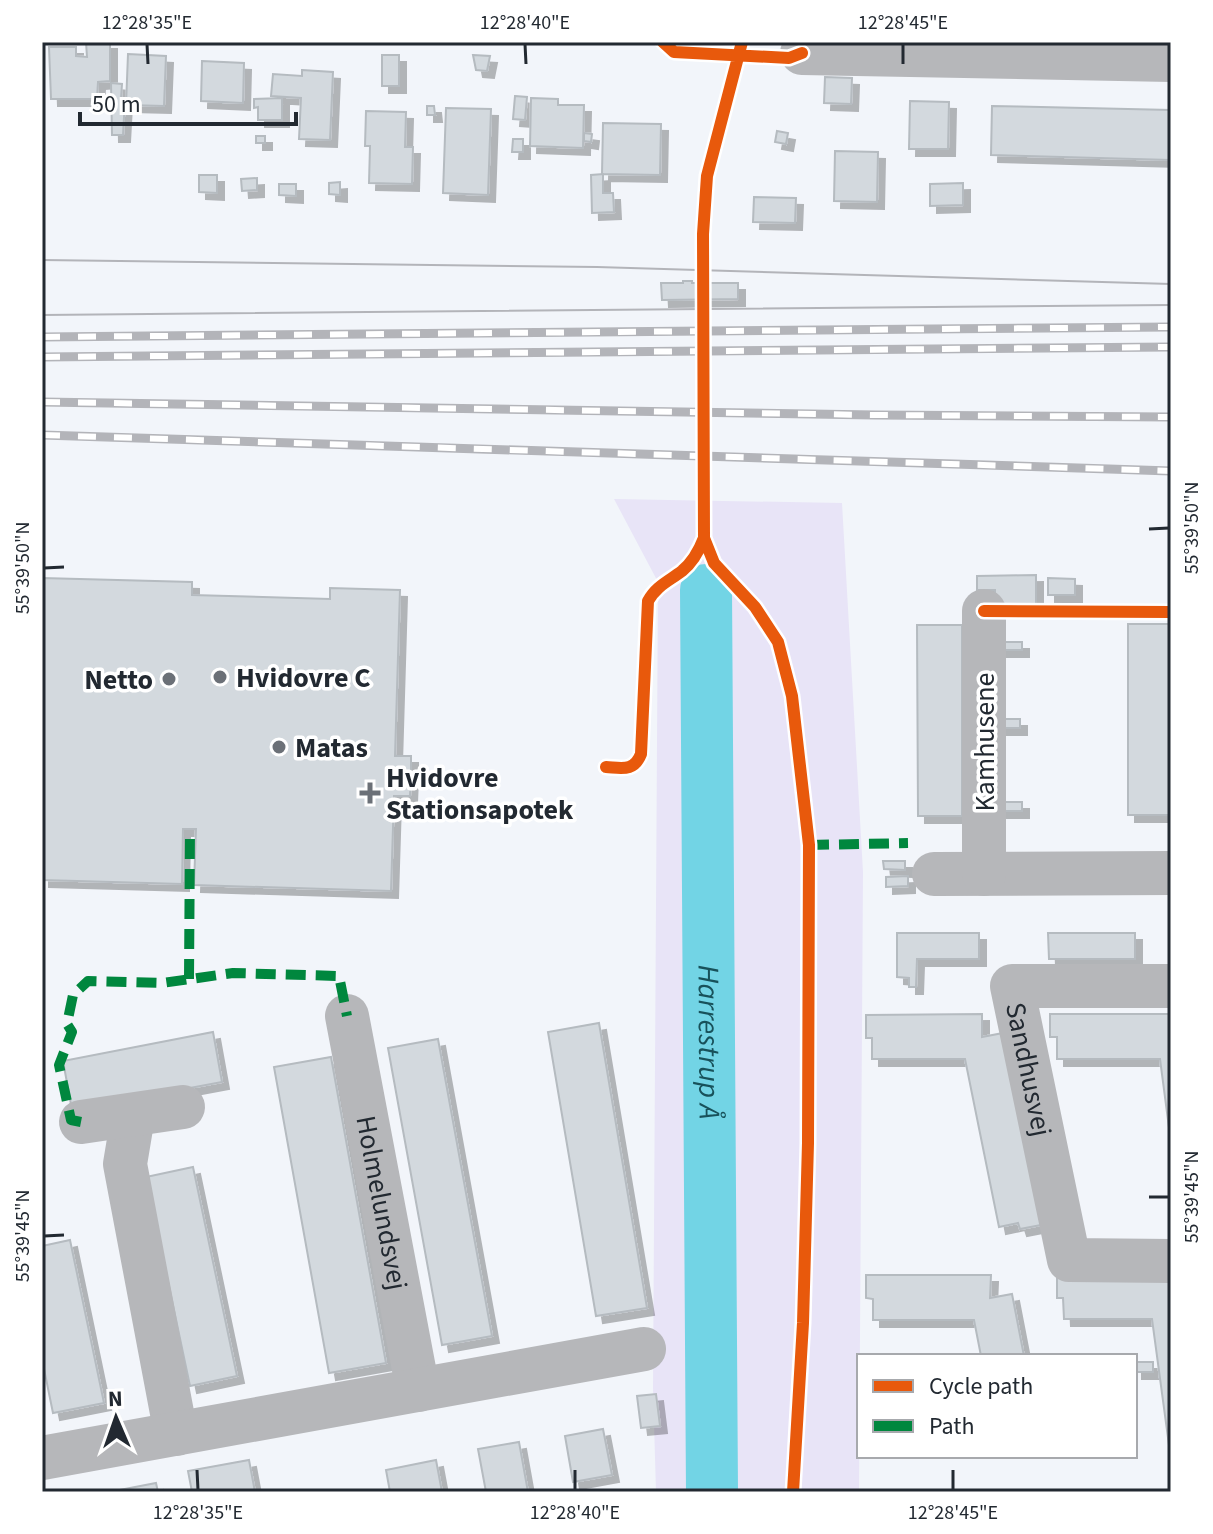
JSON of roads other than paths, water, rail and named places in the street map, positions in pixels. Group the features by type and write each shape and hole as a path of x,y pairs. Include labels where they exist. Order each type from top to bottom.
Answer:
{"street":[{"path":"802,53 1114,50 1171,60"},
{"name":"Kamhusene","path":"984,611 984,874"},
{"path":"934,874 1171,873"},
{"name":"Sandhusvej","path":"1171,986 1012,986 1069,1260 1171,1261"},
{"name":"Holmelundsvej","path":"347,1016 418,1390"},
{"path":"81,1122 183,1107"},
{"path":"133,1116 125,1164 176,1434"},
{"path":"42,1458 644,1349"}],"waterway":[{"name":"Harrestrup Å","path":"706,590 712,1492"}],"tram line":[{"path":"42,260 597,267 1171,284"},
{"path":"42,315 1171,305"}],"railway":[{"path":"42,337 1171,327"},
{"path":"42,357 1171,347"},
{"path":"42,402 1171,417"},
{"path":"42,435 1171,471"}],"place":[{"name":"Hvidovre C","path":"220,677"},
{"name":"Netto","path":"169,679"},
{"name":"Matas","path":"279,747"},
{"name":"Hvidovre Stationsapotek","path":"370,793"}]}
